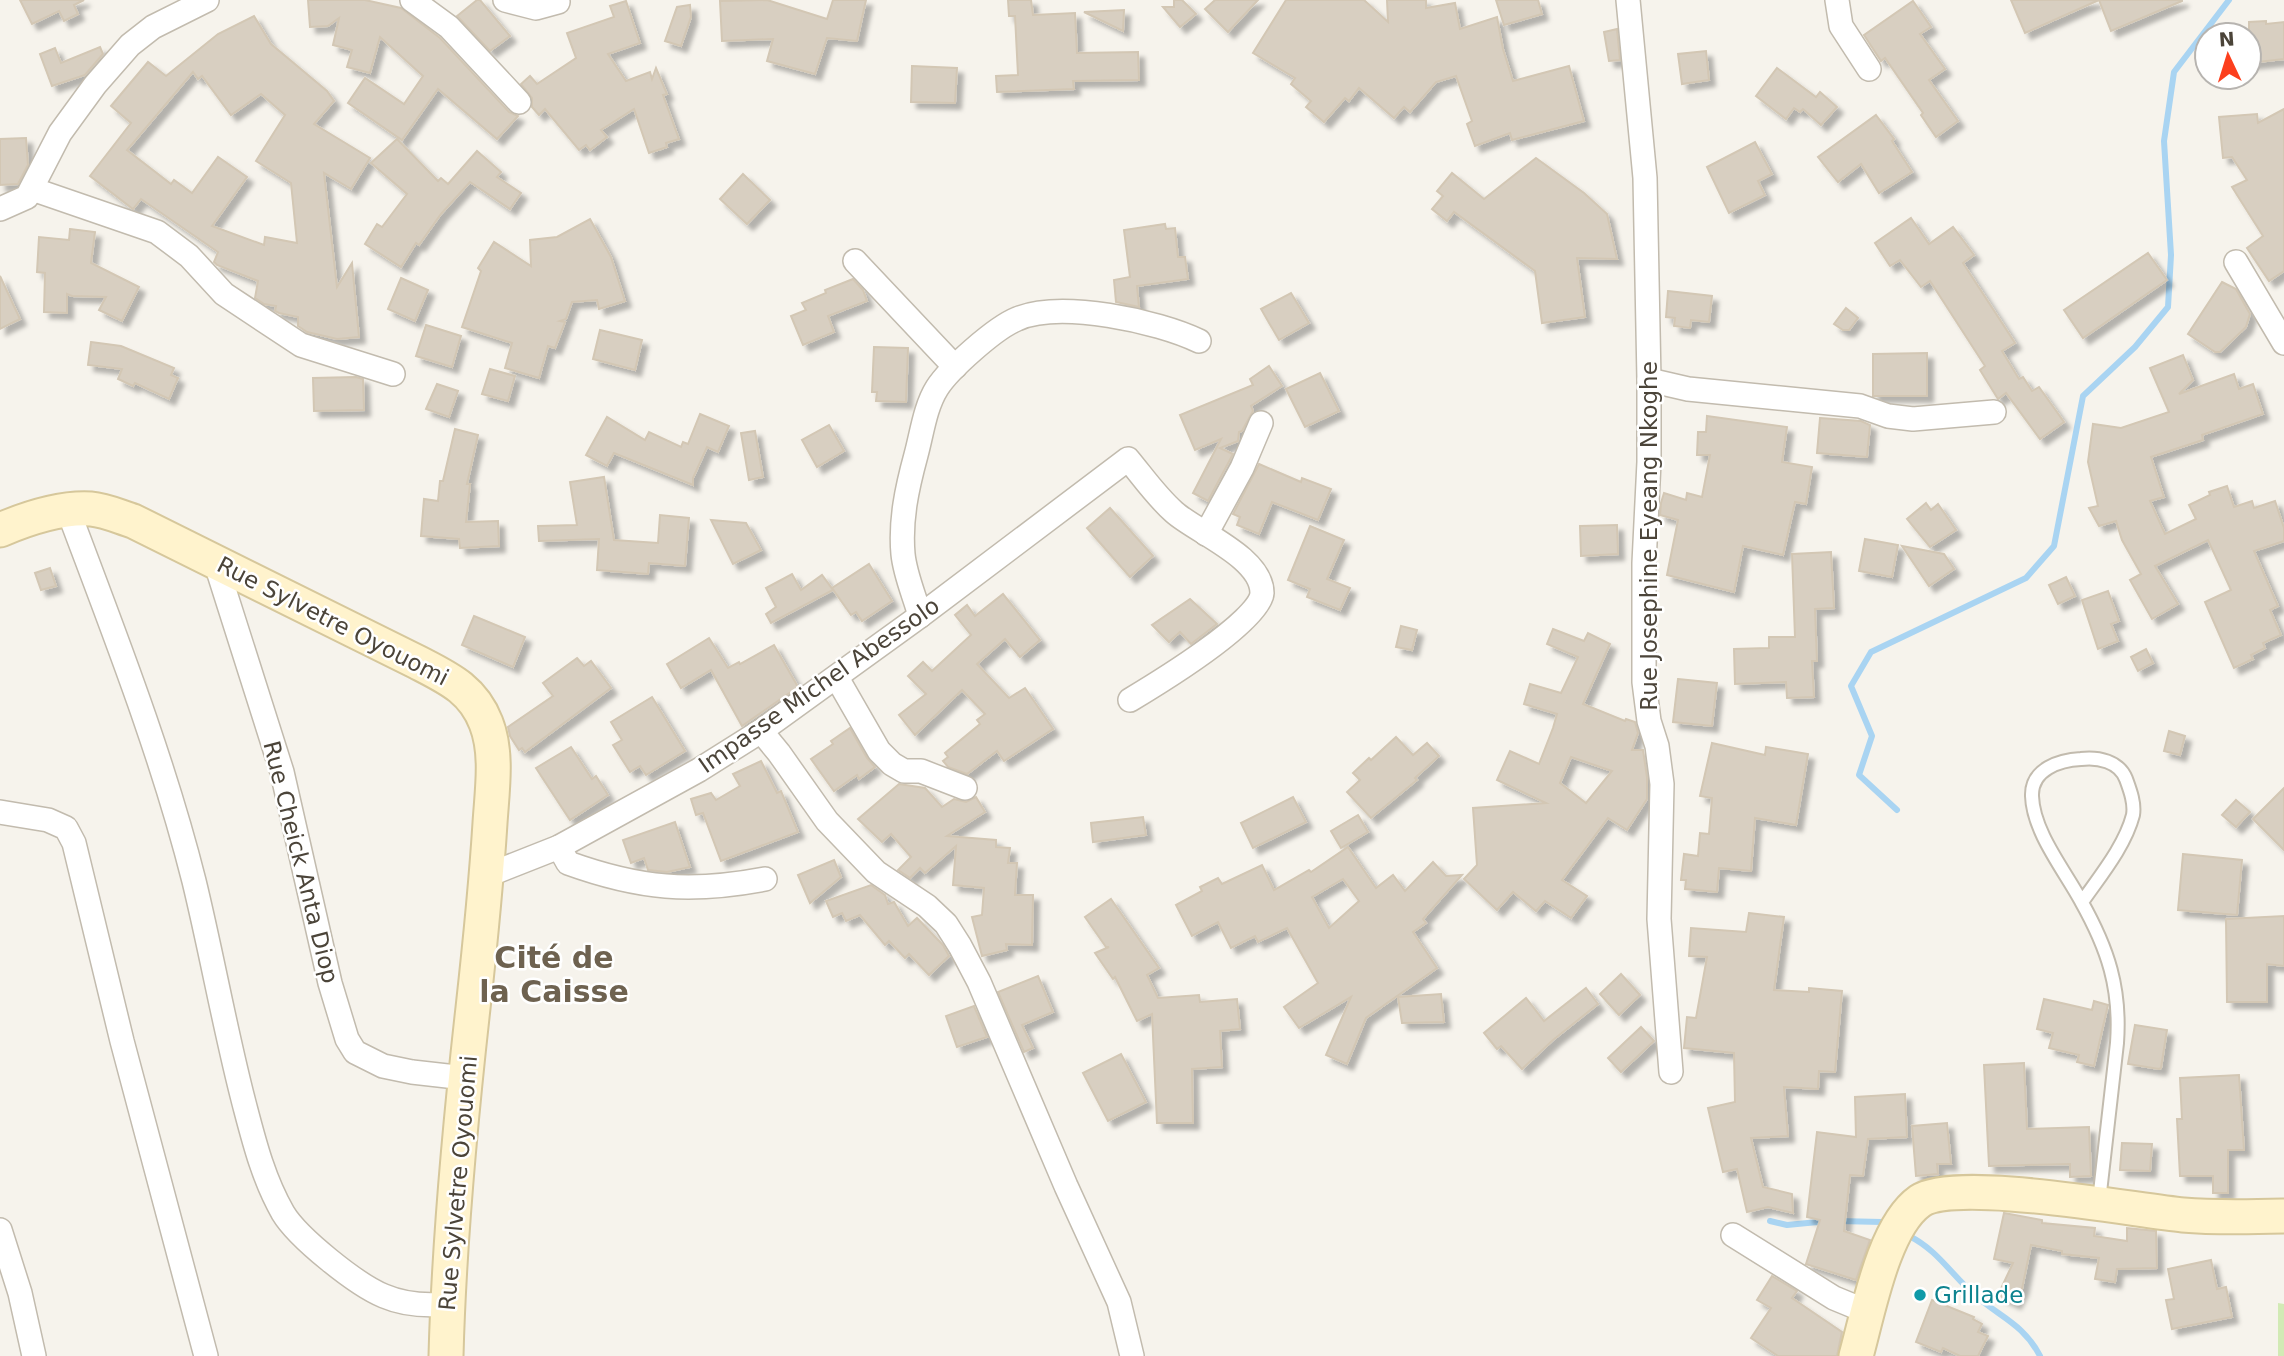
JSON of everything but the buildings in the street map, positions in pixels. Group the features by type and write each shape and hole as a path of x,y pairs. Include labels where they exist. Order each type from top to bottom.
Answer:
{"street":[{"path":"0,209 27,197 60,133 95,85 130,45 153,27 207,0"},
{"path":"412,0 449,27 519,102"},
{"path":"505,0 536,8 558,2"},
{"name":"Rue Josephine Eyeang Nkoghe","path":"1628,0 1645,178 1649,462 1644,537 1644,682 1649,721 1657,746 1661,784 1659,919 1671,1072"},
{"path":"1837,0 1841,26 1869,69"},
{"path":"32,189 158,232 188,256 223,293 300,345 393,374"},
{"path":"855,261 955,367"},
{"path":"2236,262 2284,343"},
{"path":"920,616 904,557 902,520 909,480 927,412 936,389 955,367 996,332 1018,318 1051,313 1089,313 1117,317 1186,334 1199,341"},
{"path":"1649,380 1688,389 1860,406 1888,416 1913,419 1994,412"},
{"path":"1130,700 1201,655 1260,602 1262,591 1257,578 1247,565 1233,550 1206,534 1242,468 1261,423"},
{"name":"Impasse Michel Abessolo","path":"488,875 559,847 699,770 761,731 920,616 1128,459 1165,504 1206,534"},
{"name":"Rue Sylvetre Oyouomi","path":"0,530 26,519 68,510 93,509 133,522 417,662 455,682 474,699 487,725 492,753 488,875 451,1221 446,1356"},
{"path":"68,510 121,646 160,765 194,882 225,1029 265,1177 285,1216 313,1245 348,1274 384,1296 419,1306 447,1304"},
{"name":"Rue Cheick Anta Diop","path":"215,561 282,772 330,983 347,1038 355,1052 383,1066 466,1078"},
{"path":"836,678 879,751 891,764 904,771 921,771 965,788"},
{"path":"761,731 827,821 876,872 927,906 946,924 960,946 979,982 1119,1302 1132,1356"},
{"path":"0,812 48,820 66,828 74,843 122,1041 206,1356"},
{"path":"559,847 568,863 632,883 669,887 724,887 765,879"},
{"path":"1856,1356 1885,1256 1893,1238 1903,1219 1920,1201 1938,1194 1981,1192 2233,1218 2284,1216"},
{"path":"0,1230 20,1293 34,1356"},
{"path":"1733,1235 1834,1298 1868,1312"}],"lane":[{"path":"2082,902 2124,836 2133,813 2132,795 2124,774 2109,761 2084,758 2056,762 2041,773 2034,783 2032,796 2038,821 2053,855 2082,902 2113,972 2119,1016 2098,1205"}],"green space":[{"path":"2278,1303 2284,1304 2284,1356 2278,1356"}],"waterway":[{"path":"1897,810 1859,775 1872,736 1851,686 1871,652 2026,578 2054,546 2083,396 2135,347 2168,307 2171,255 2164,141 2174,72 2229,0"},
{"path":"1770,1221 1787,1225 1828,1221"},
{"path":"1838,1221 1882,1222"},
{"path":"1909,1236 1937,1256 1977,1297 2020,1329 2040,1356"}],"place":[{"name":"Grillade","path":"1920,1295"}],"district":[{"name":"Cité de la Caisse","path":"554,974"}]}
